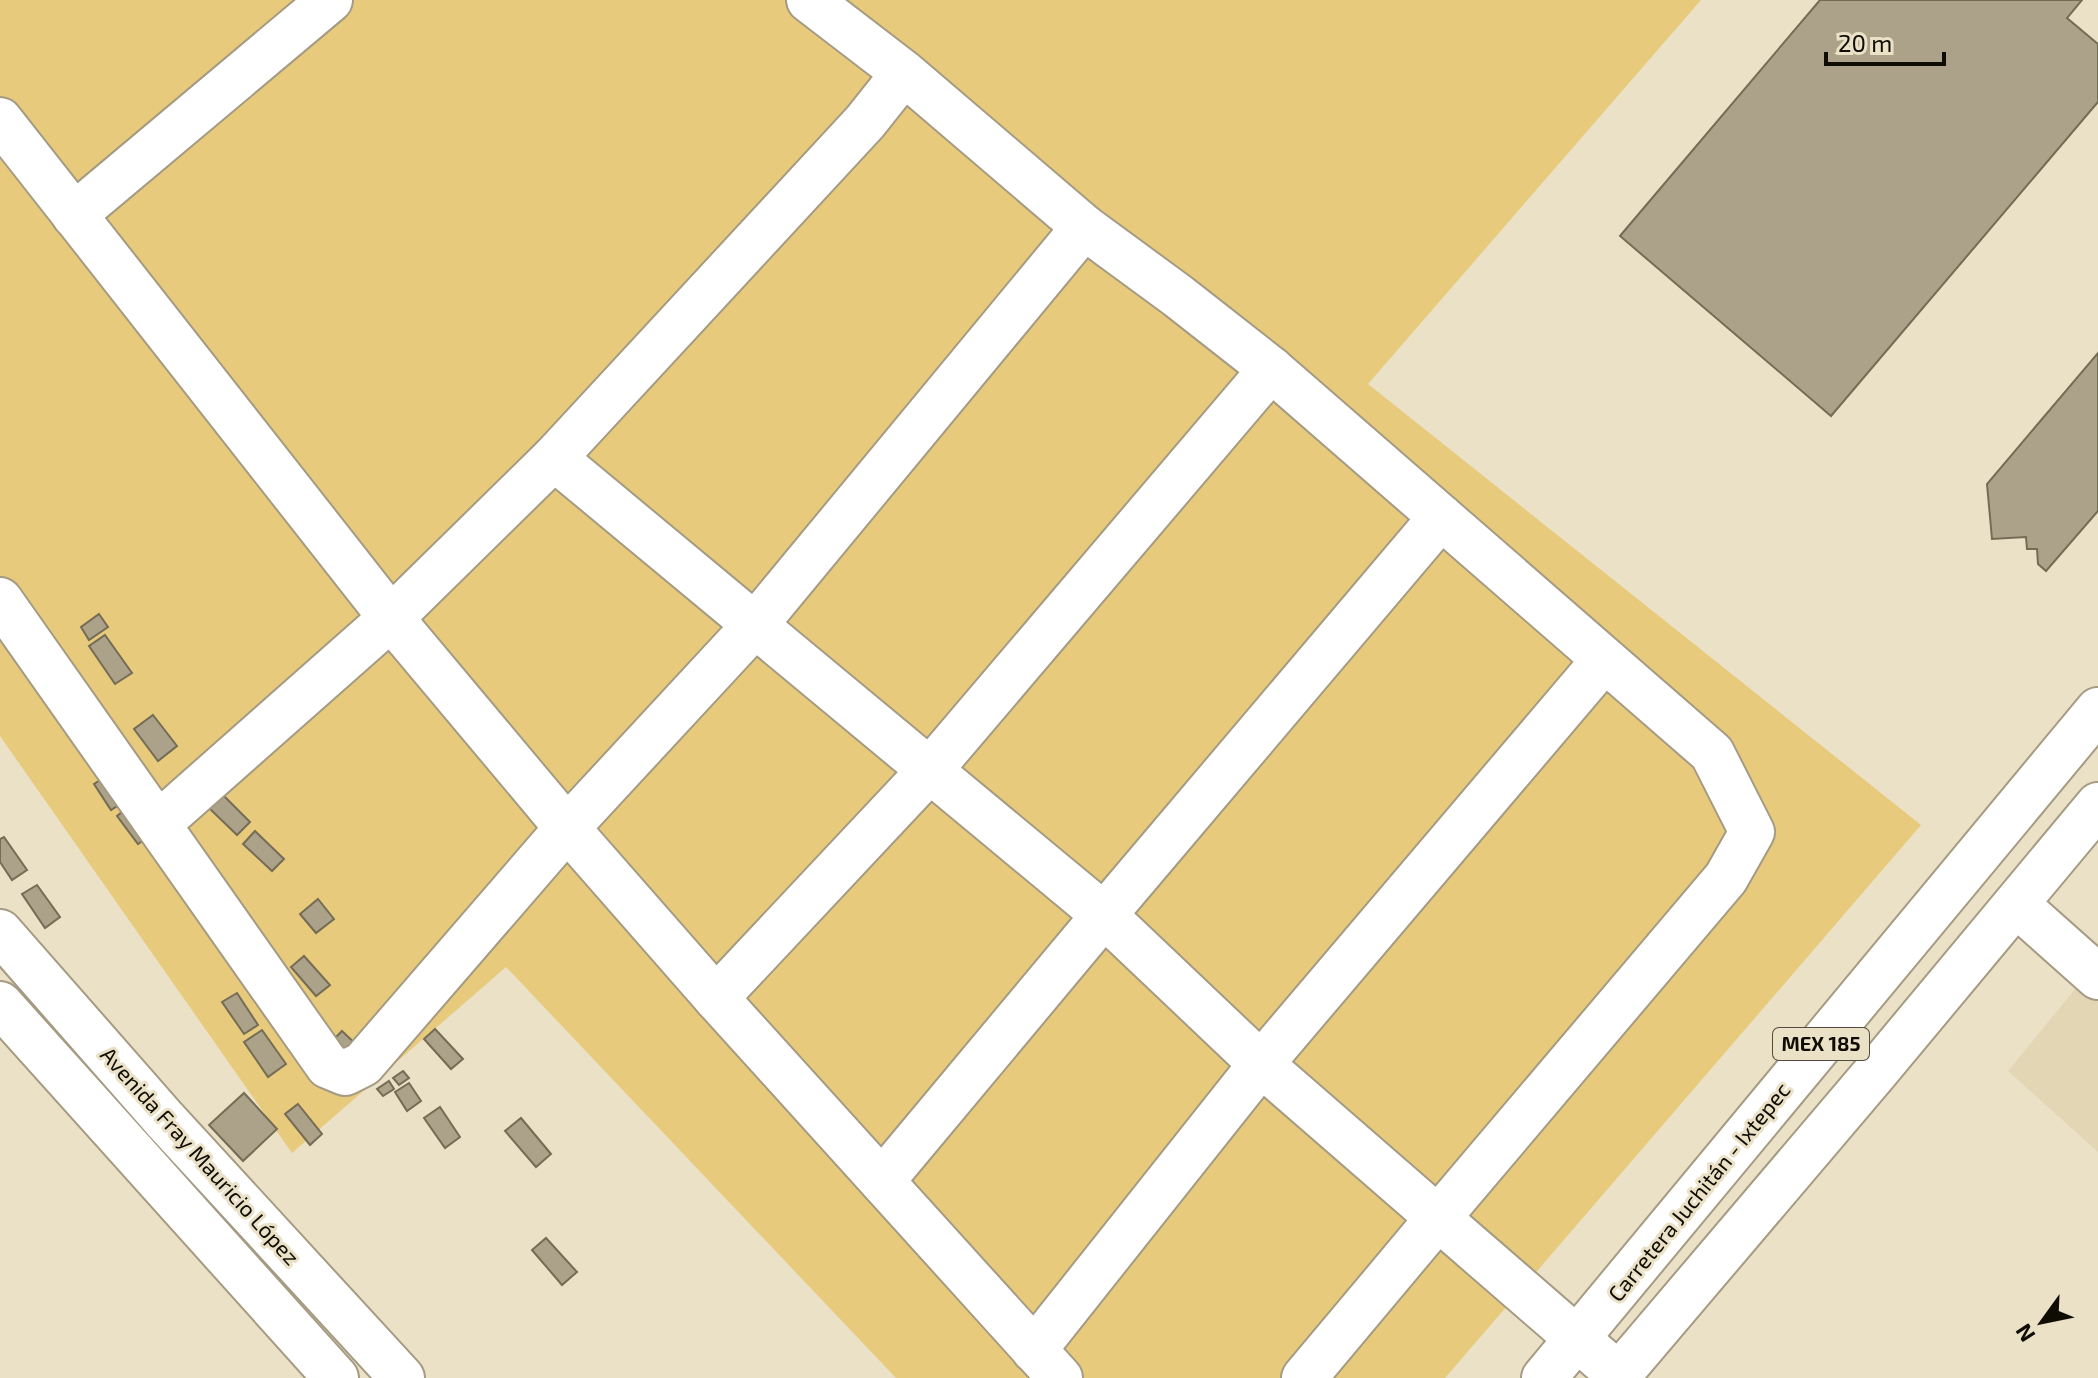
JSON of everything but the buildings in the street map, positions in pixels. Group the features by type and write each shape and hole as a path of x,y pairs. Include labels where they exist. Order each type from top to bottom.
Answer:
{"street":[{"path":"74,215 330,0"},
{"path":"809,0 904,73 1084,227 1271,369 1712,753 1752,832 1726,878 1304,1378"},
{"path":"158,824 391,618 554,458 865,122 904,73"},
{"path":"0,120 391,618 567,828 716,998 1047,1364 1261,1064 1604,660"},
{"path":"0,600 328,1066 345,1073 363,1064 567,828 755,625 1084,227"},
{"path":"716,998 930,770 1271,369"},
{"path":"554,458 1104,915 1261,1064 1618,1376"},
{"path":"882,1181 1441,517"},
{"name":"Carretera Juchitán - Ixtepec","path":"1544,1378 2098,710"},
{"name":"MEX 185","path":"1618,1376 2098,805"},
{"path":"2016,904 2098,977"},
{"name":"Avenida Fray Mauricio López","path":"0,932 165,1120 402,1378"},
{"path":"0,1004 336,1378"}],"shaded area":[{"path":"0,0 1701,0 1368,384 1921,825 1445,1378 896,1378 506,967 292,1153 0,736"},
{"path":"2098,961 2098,1152 2008,1071"}]}
